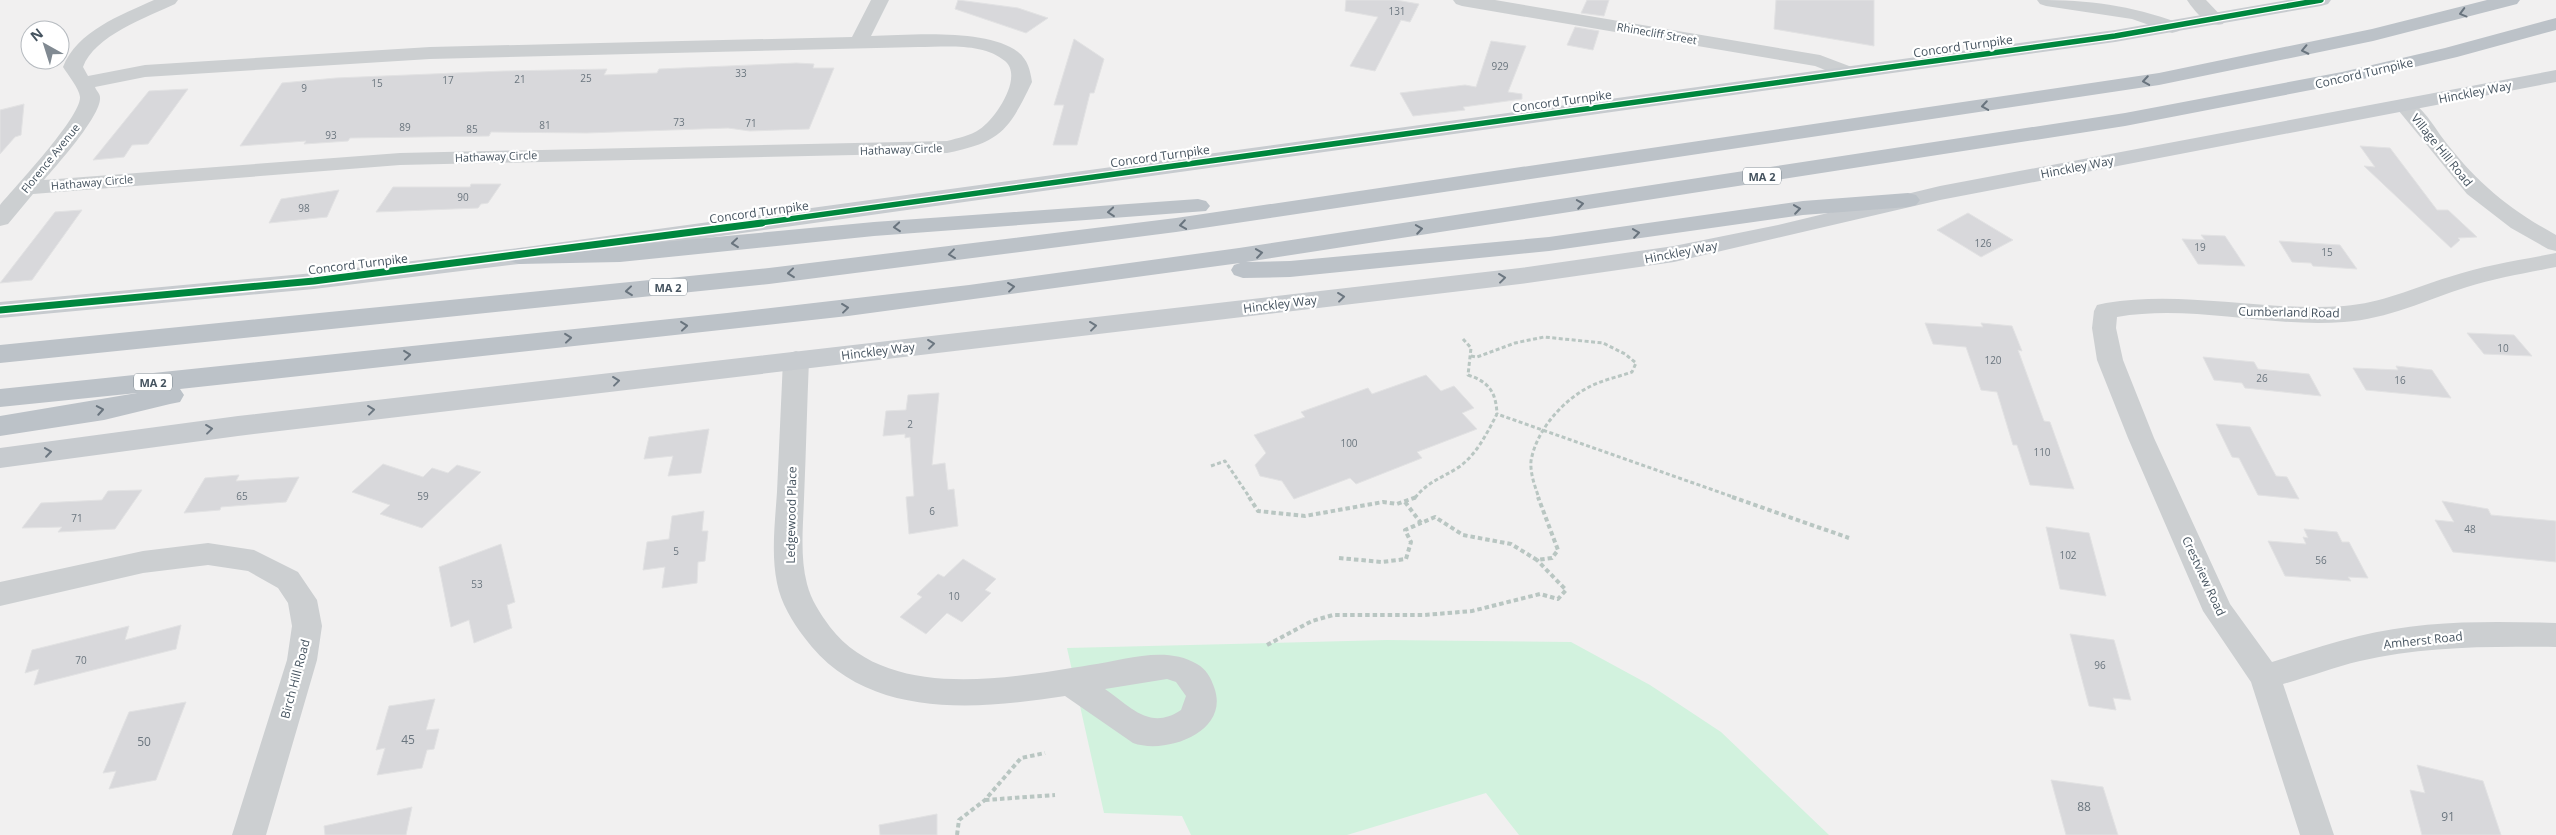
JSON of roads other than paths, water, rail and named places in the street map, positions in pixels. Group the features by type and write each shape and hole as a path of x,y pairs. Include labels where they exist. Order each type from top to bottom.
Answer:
{"highway":[{"name":"MA 2","path":"0,354 769,276 1088,237 1335,203 2158,78 2364,37 2510,0"},
{"name":"Concord Turnpike","path":"0,398 706,324 1099,276 2152,115 2379,70 2556,24"},
{"path":"1099,276 1290,269 1454,254 1606,238 1802,208 1908,200"},
{"path":"518,256 620,254 845,232 1188,206 1335,203"},
{"path":"0,426 104,410 306,366"}],"main road":[{"name":"Concord Turnpike","path":"0,310 314,281 518,256 1850,73 2172,27 2321,0"},
{"name":"Hinckley Way","path":"796,360 1598,266 1717,245 1908,200 2404,105 2554,79"},
{"path":"0,458 238,426 796,360"}],"street":[{"name":"Florence Avenue","path":"0,219 74,132 82,118 90,96 73,67 73,62 84,48 119,25 169,0"},
{"path":"859,42 880,0"},
{"name":"Rhinecliff Street","path":"1462,0 1820,61 1850,73"},
{"path":"2046,0 2136,14 2172,27"},
{"path":"2196,0 2216,20"},
{"name":"Hathaway Circle","path":"27,188 400,160 503,155 947,148 976,140 995,129 1003,120 1022,82 1021,70 1012,59 990,46 948,41 430,53 145,71 83,83"},
{"name":"Village Hill Road","path":"2404,105 2423,123 2451,163 2480,195 2504,213 2556,244"},
{"name":"Cumberland Road","path":"2106,311 2164,305 2271,314 2324,316 2366,312 2400,304 2466,279 2556,260"},
{"name":"Crestview Road","path":"2106,311 2104,328 2110,360 2141,438 2218,611 2265,677 2317,835"},
{"name":"Ledgewood Place","path":"796,360 788,552 792,584 804,615 825,643 848,664 878,680 917,690 996,691 1069,681"},
{"name":"Birch Hill Road","path":"0,594 143,562 208,554 254,561 288,580 302,600 308,626 302,660 249,835"},
{"name":"Amherst Road","path":"2265,677 2360,648 2412,639 2502,634 2556,635"}]}
